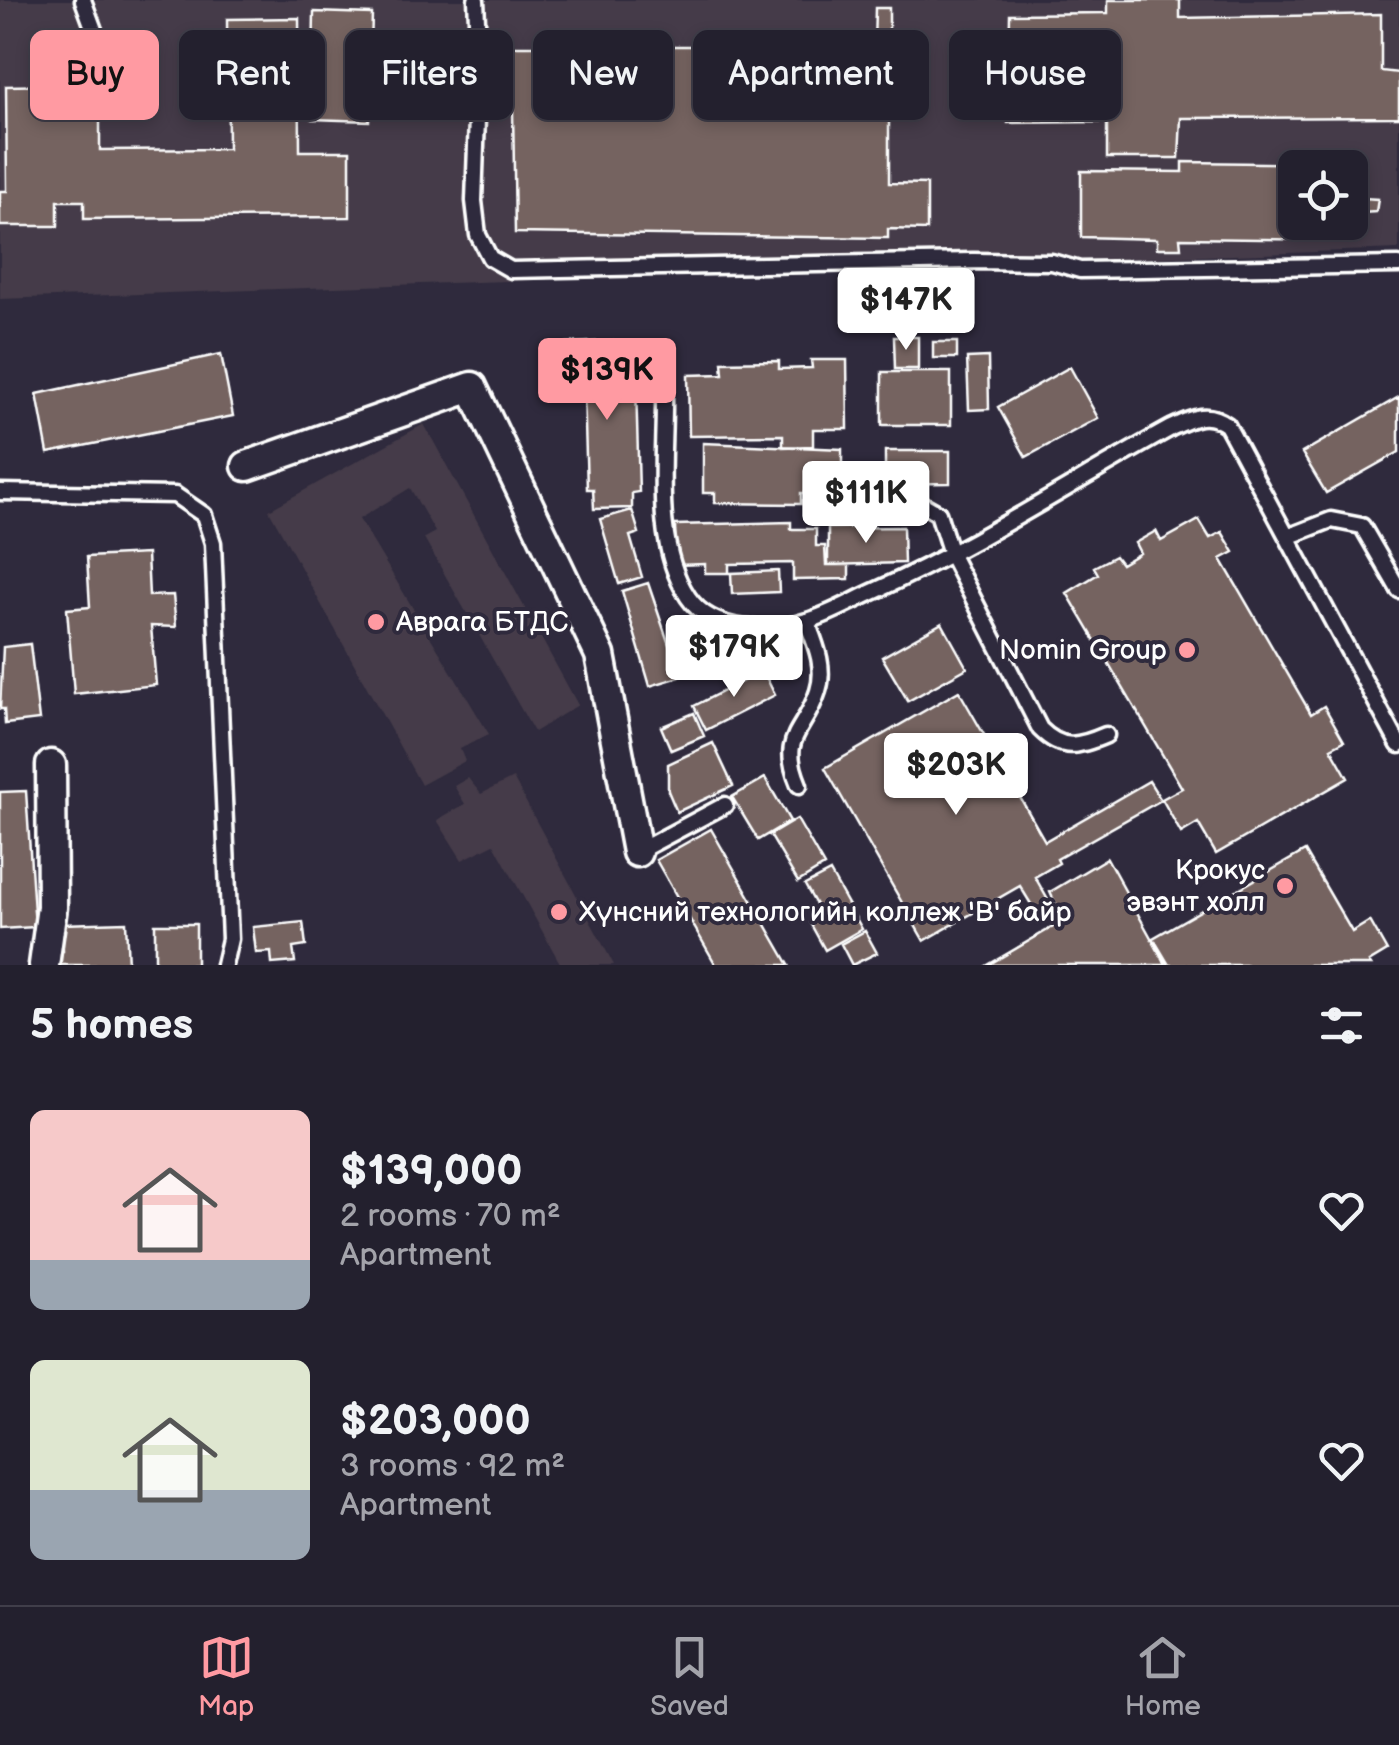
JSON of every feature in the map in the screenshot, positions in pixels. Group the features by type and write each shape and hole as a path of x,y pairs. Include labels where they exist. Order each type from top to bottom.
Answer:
{"street":[{"path":"247,466 472,387 600,655 636,852"},
{"path":"44,965 52,907 51,764"}],"lane":[{"path":"83,0 94,30"},
{"path":"476,0 476,218 490,258 511,270 973,261 1052,262 1080,270 1399,265"},
{"path":"664,395 666,523 673,568 690,601 722,623 756,630 807,622 952,556 1195,416 1215,416 1227,425 1290,536 1399,746"},
{"path":"0,492 174,495 204,515 214,563 230,939 224,965"},
{"path":"904,503 922,504 938,513 952,556 1040,729 1054,744 1069,747 1106,735"},
{"path":"1290,536 1331,520 1362,526 1399,590"},
{"path":"799,784 789,762 791,740 819,689 820,658 807,622"},
{"path":"636,852 725,805"}],"shaded area":[{"path":"0,0 1399,0 1399,249 0,299"},
{"name":"Аврага БТДС","path":"424,424 578,705 534,732 424,538 435,532 410,488 359,519 489,734 460,749 465,761 421,785 269,510"},
{"name":"Хүнсний технологийн коллеж 'B' байр","path":"468,778 481,794 513,778 614,965 561,965 494,844 462,860 437,820 465,804 454,786"}],"building":[{"path":"1108,0 1180,0 1180,18 1381,14 1381,71 1399,73 1399,117 1181,118 1179,158 1107,158 1107,122 1008,123 1121,120 1121,30 1010,30 1010,14 1108,13"},
{"path":"875,8 889,8 889,30 874,30"},
{"path":"314,12 372,14 372,30 345,30 345,120 369,121 325,119 325,30 314,30"},
{"path":"299,18 299,30 227,30 227,19"},
{"path":"513,46 533,46 533,120 673,120 673,46 693,46 693,120 889,120 889,183 927,184 927,230 888,229 888,238 515,233"},
{"path":"6,86 30,86 30,120 100,120 100,150 228,149 228,120 300,120 300,151 350,151 350,217 84,219 84,201 58,201 58,226 0,226 0,191 7,191"},
{"path":"1183,162 1278,163 1278,239 1180,238 1181,248 1157,248 1157,239 1081,237 1081,171 1183,172"},
{"path":"1368,198 1378,199 1376,212 1368,213"},
{"path":"894,337 918,337 918,369 895,369"},
{"path":"614,341 614,367 628,366 628,386 636,385 639,492 632,493 632,508 594,509 593,489 587,489 584,391 569,391 567,343"},
{"path":"933,342 957,342 957,358 933,358"},
{"path":"221,354 233,416 48,453 37,394"},
{"path":"988,357 989,409 969,410 967,358"},
{"path":"811,360 847,360 848,429 813,429 813,446 783,447 783,435 689,436 688,375 723,374 722,362 779,361 779,369 812,368"},
{"path":"1070,367 1098,418 1026,457 998,407"},
{"path":"882,372 951,372 951,425 882,425"},
{"path":"1399,397 1399,452 1326,493 1302,453"},
{"path":"703,443 842,449 842,493 801,493 801,504 715,503 715,493 703,493"},
{"path":"885,451 950,451 950,483 885,484"},
{"path":"632,510 639,533 630,536 642,577 619,584 600,519"},
{"name":"Nomin Group","path":"1199,520 1210,538 1222,532 1234,552 1221,559 1311,714 1324,706 1344,741 1331,748 1348,778 1216,854 1198,823 1181,833 1162,799 1182,788 1067,593 1098,574 1094,567 1115,556 1121,564 1140,553 1135,543 1156,531 1161,541"},
{"path":"791,522 791,529 816,529 816,546 825,546 826,565 849,565 849,579 793,580 793,563 729,564 729,573 705,573 705,564 676,565 675,525"},
{"path":"903,527 904,563 828,565 828,528"},
{"path":"147,554 149,596 173,595 176,627 151,626 156,685 74,694 67,609 90,607 87,557"},
{"path":"778,571 779,592 732,594 731,573"},
{"path":"648,583 680,677 650,686 622,591"},
{"path":"942,623 967,668 908,701 882,657"},
{"path":"30,644 39,720 5,724 4,709 0,709 3,647"},
{"path":"763,671 775,695 706,730 694,706"},
{"path":"959,691 1045,841 1149,781 1161,800 1057,859 1059,863 1035,877 1056,914 1042,922 1020,886 924,941 825,768"},
{"path":"694,713 704,736 671,750 661,727"},
{"path":"713,743 733,786 677,812 668,791 668,764"},
{"path":"765,778 790,821 758,840 732,797"},
{"path":"26,791 35,927 0,929 0,792"},
{"path":"797,819 824,866 798,882 770,835"},
{"path":"711,829 789,965 716,965 656,860"},
{"name":"Крокус эвэнт холл","path":"1305,851 1352,932 1370,921 1387,951 1369,962 1371,965 1169,965 1153,938"},
{"path":"1107,858 1166,965 988,965 1063,921 1050,892"},
{"path":"830,872 862,929 825,950 808,919 820,912 805,885"},
{"path":"126,922 128,965 54,965 54,952 63,951 62,924"},
{"path":"303,922 306,946 293,948 295,962 272,964 271,952 256,953 253,927"},
{"path":"155,924 196,924 196,965 155,965"},
{"path":"865,931 877,953 852,965 841,944"}],"place":[{"name":"Аврага БТДС","path":"376,622"},
{"name":"Nomin Group","path":"1187,650"},
{"name":"Крокус эвэнт холл","path":"1285,886"},
{"name":"Хүнсний технологийн коллеж 'B' байр","path":"559,912"}]}
